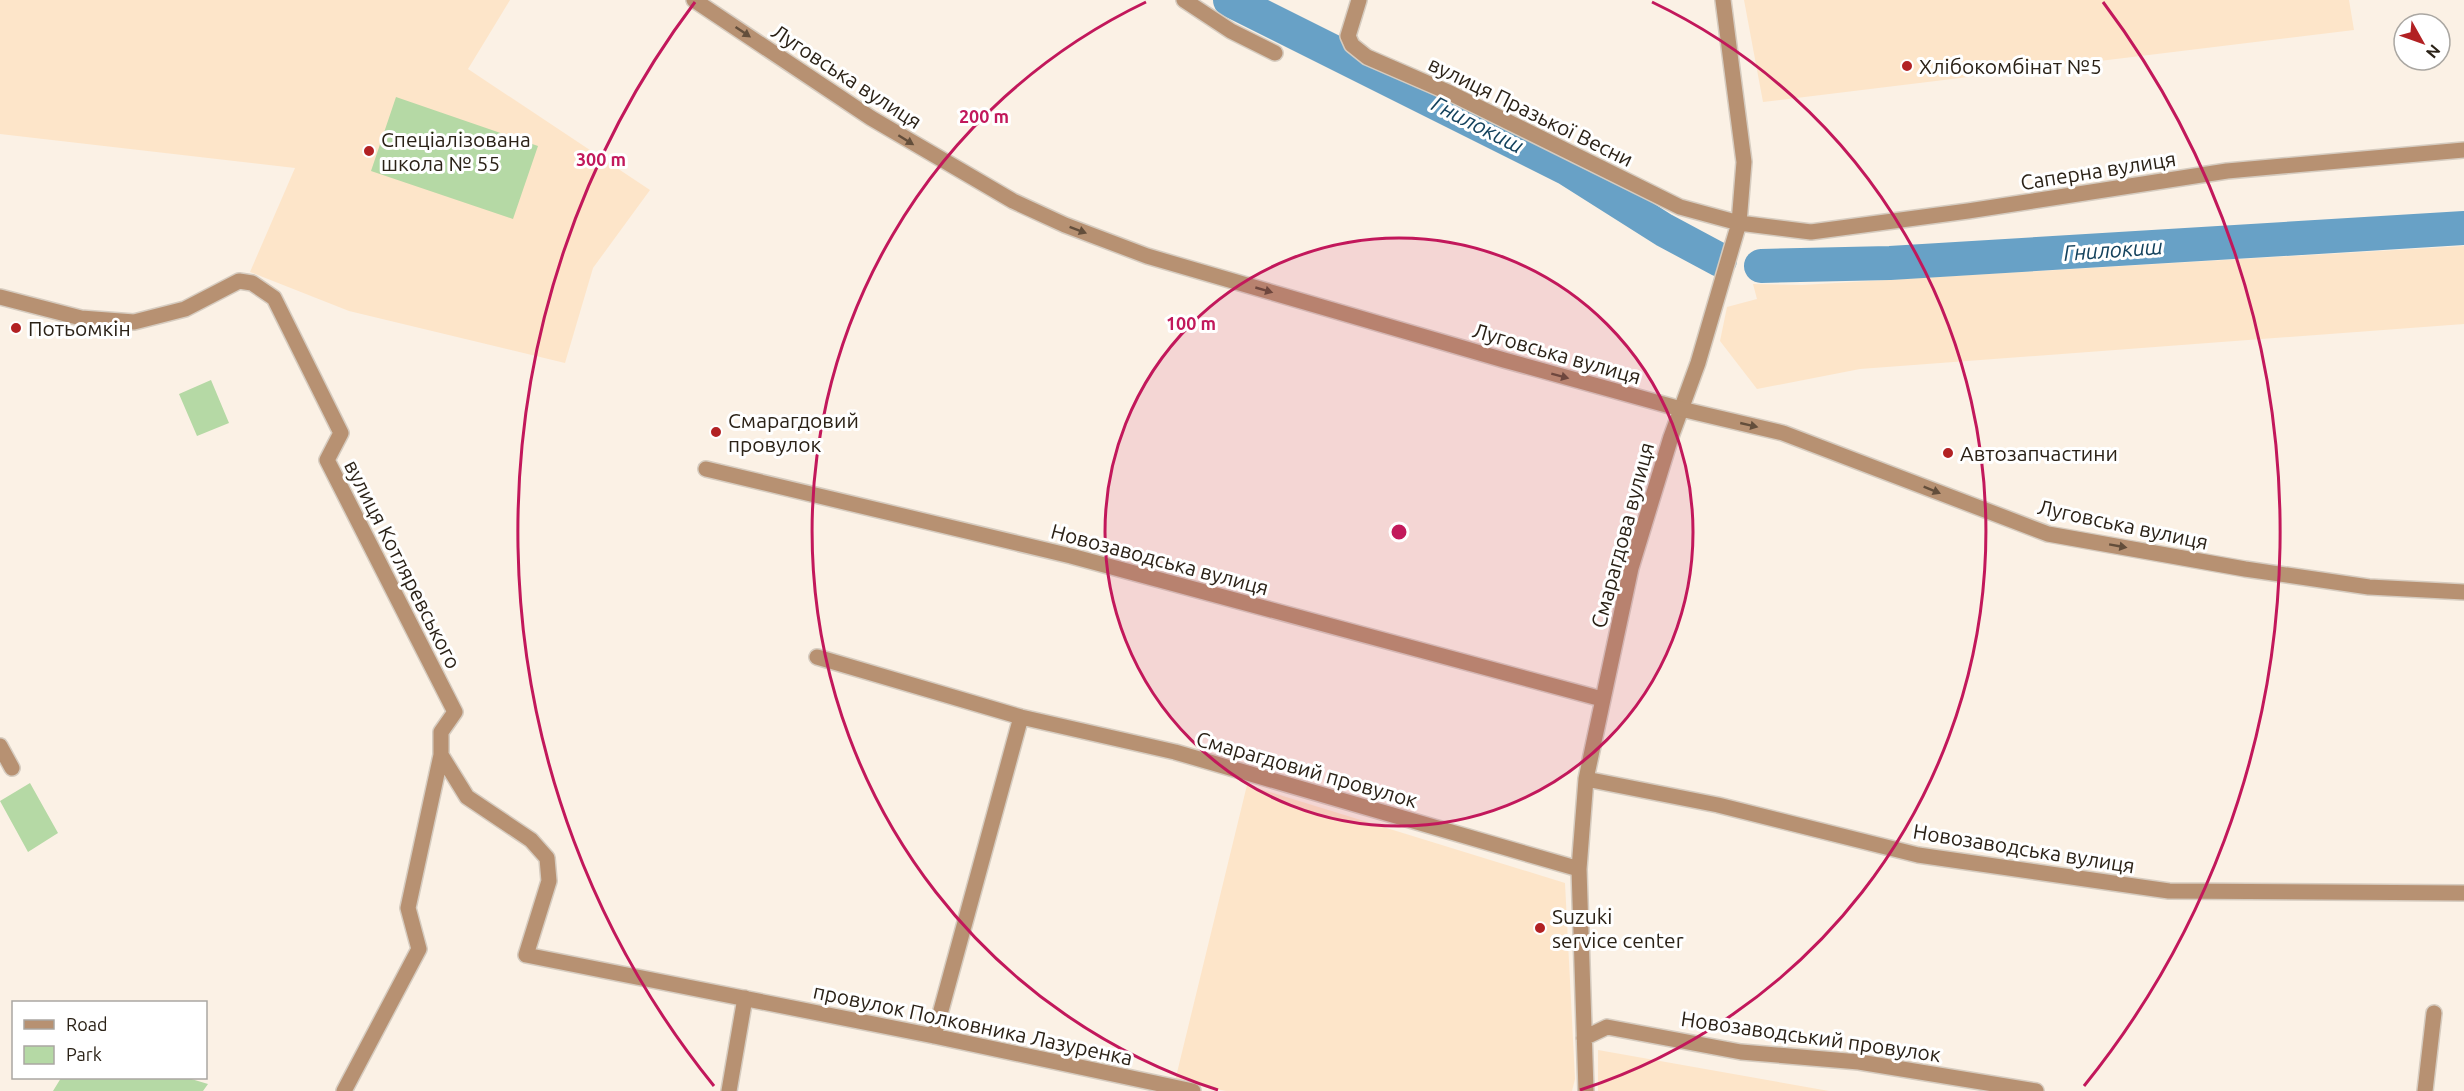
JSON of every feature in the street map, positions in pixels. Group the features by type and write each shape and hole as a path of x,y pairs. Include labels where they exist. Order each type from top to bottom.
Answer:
{"street":[{"name":"Луговська вулиця","path":"694,0 920,149 1013,201 1065,225 1147,256 1681,409 1784,433 2048,534 2245,569 2369,587 2464,592"},
{"path":"1184,0 1231,31 1275,53"},
{"name":"вулиця Празької Весни","path":"1359,0 1348,36 1359,52 1367,57 1450,93 1680,207 1740,224"},
{"name":"Смарагдова вулиця","path":"1586,1091 1579,869 1586,779 1631,567 1740,224 1744,162 1723,0"},
{"name":"Саперна вулиця","path":"1740,224 1811,232 1968,211 2227,171 2464,150"},
{"name":"вулиця Котляревського","path":"0,297 81,318 134,322 184,309 239,281 252,283 274,298 341,433 327,460 455,711 441,732 441,755 408,908 419,949 344,1091"},
{"name":"Новозаводська вулиця","path":"706,469 1071,556 1602,699"},
{"name":"Смарагдовий провулок","path":"817,657 1021,717 1175,752 1579,869"},
{"path":"934,1036 1021,717"},
{"path":"0,746 12,768"},
{"name":"провулок Полковника Лазуренка","path":"441,755 467,797 531,840 547,858 549,881 526,955 934,1036 1193,1091"},
{"name":"Новозаводська вулиця","path":"1586,779 1718,805 1918,855 2157,890 2362,895 2464,893"},
{"path":"729,1091 745,998"},
{"path":"2425,1091 2434,1013"},
{"name":"Новозаводський провулок","path":"1584,1038 1594,1031 1607,1027 1741,1052 1859,1062 2036,1091"}],"shaded area":[{"name":"Спеціалізована школа № 55","path":"0,0 510,0 468,69 650,190 593,268 565,363 349,311 250,272 295,168 0,134"},
{"name":"Хлібокомбінат №5","path":"1744,0 2349,0 2354,30 1763,102"},
{"path":"2464,246 2464,324 1860,369 1757,389 1720,341 1727,307 1757,299 1753,284 1802,285"},
{"path":"1247,785 1565,883 1575,1079 1572,1091 1226,1091 1175,1081"},
{"path":"1598,1050 1829,1091 1598,1091"}],"green space":[{"path":"396,97 538,146 513,219 371,171"},
{"path":"211,380 229,423 197,436 179,394"},
{"path":"30,783 58,833 28,852 0,801"},
{"path":"60,1079 191,1079 208,1084 203,1091 53,1091"}],"waterway":[{"name":"Гнилокиш","path":"1230,0 1566,168 1664,230 1720,260"},
{"name":"Гнилокиш","path":"1761,266 1890,263 2464,228"}],"place":[{"name":"Хлібокомбінат №5","path":"1907,66"},
{"name":"Спеціалізована школа № 55","path":"369,151"},
{"name":"Потьомкін","path":"16,328"},
{"name":"Смарагдовий провулок","path":"716,432"},
{"name":"Автозапчастини","path":"1948,453"},
{"name":"Suzuki service center","path":"1540,928"}]}
